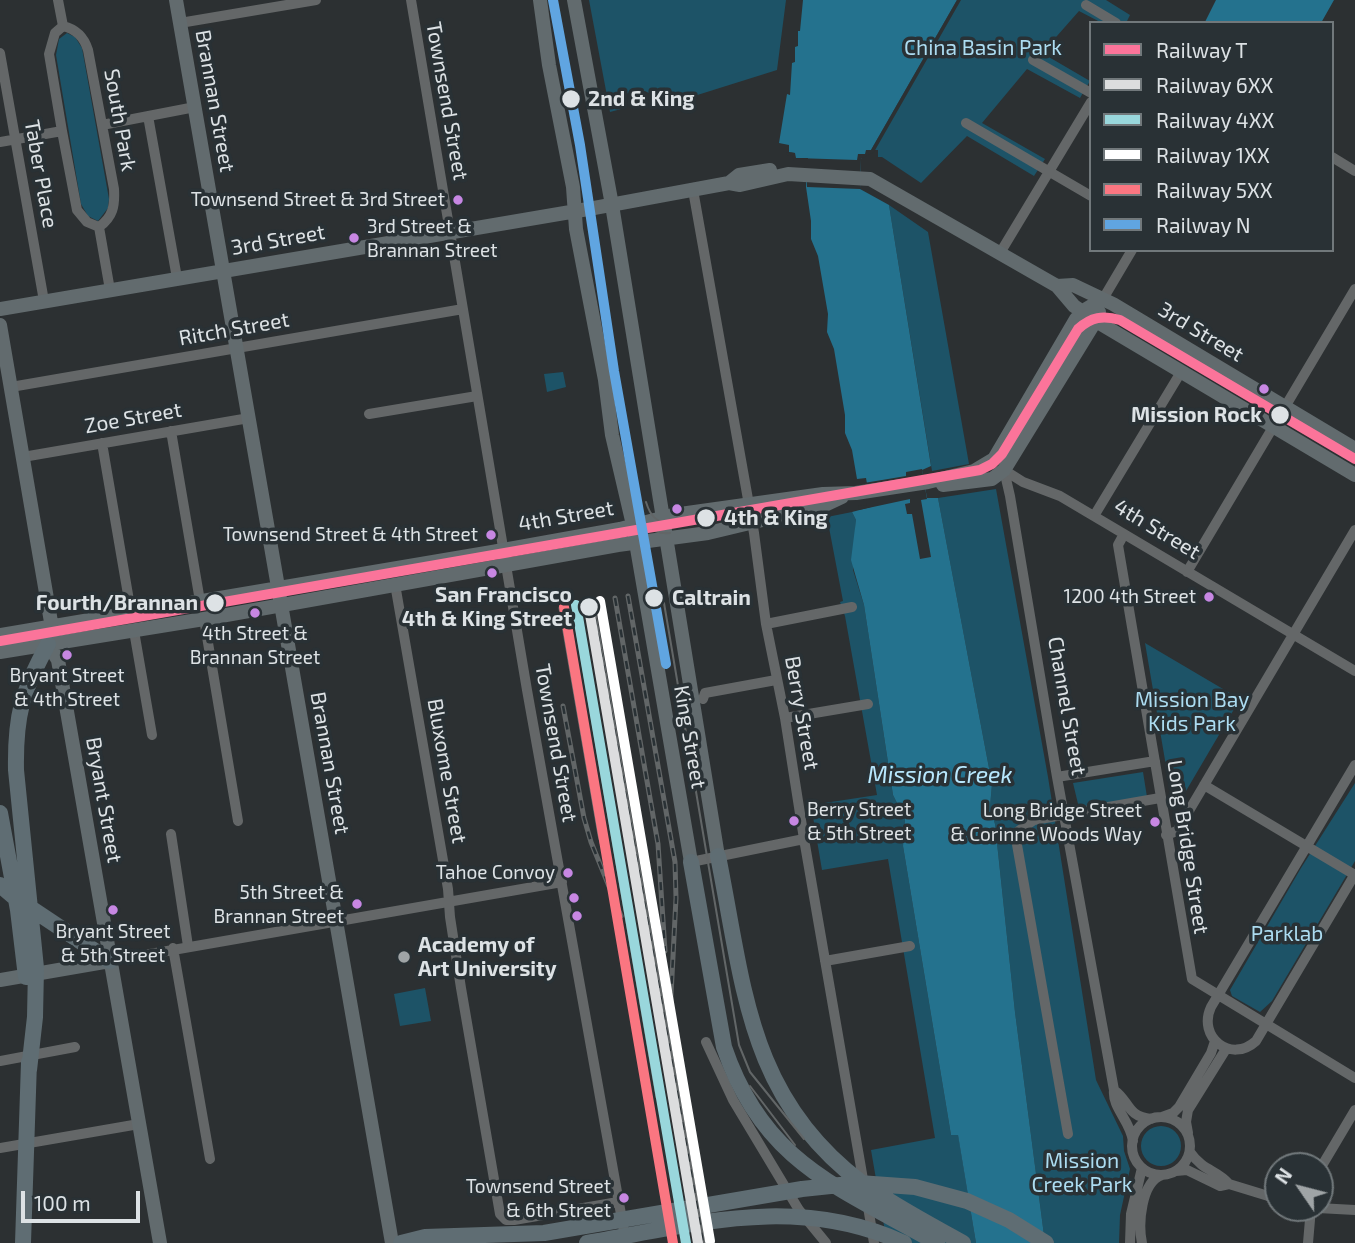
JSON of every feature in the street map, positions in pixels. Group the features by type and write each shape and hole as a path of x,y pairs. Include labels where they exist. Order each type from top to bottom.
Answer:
{"highway":[{"path":"29,1070 35,1017 36,968 16,770 16,723 30,678 48,644"},
{"path":"0,813 23,944 28,1011 29,1070 23,1243"},
{"path":"718,856 748,1011 765,1059 790,1104 804,1125 838,1163 862,1183 963,1243"},
{"path":"691,862 724,1047 733,1074 746,1099 774,1139 789,1153 821,1177 937,1243"},
{"path":"0,885 110,961"},
{"path":"401,1243 425,1237 544,1233 802,1189 869,1184 915,1187 967,1201 1009,1220 1046,1243"},
{"path":"587,1243 731,1218 779,1215 849,1224 904,1243"}],"main road":[{"name":"Brannan Street","path":"176,0 392,1243"},
{"name":"King Street","path":"540,0 612,435 633,525 691,862"},
{"name":"King Street","path":"574,0 612,205 718,856"},
{"name":"3rd Street","path":"729,183 739,175 788,167 809,176"},
{"name":"3rd Street","path":"0,309 575,212 729,183 740,185 759,182 767,185 809,176 862,178 872,173 884,186 1056,286 1074,306 1096,320 1355,475"},
{"name":"3rd Street","path":"1056,286 1073,285 1103,299 1355,449"},
{"path":"1103,299 1096,320 1004,470 994,459 1076,319 1083,311 1103,299"},
{"path":"0,325 52,626 48,644"},
{"name":"4th Street","path":"0,635 504,549 664,517 823,494 853,494 926,482 974,471 994,459"},
{"name":"4th Street","path":"926,482 946,486 992,479 1004,470"},
{"name":"4th Street","path":"0,652 204,619 636,542 667,539 752,523 825,505 853,494"},
{"name":"Bryant Street","path":"48,644 58,660 160,1243"},
{"path":"0,980 110,961"}],"street":[{"path":"58,0 63,26 55,33 49,54 62,131 77,210 86,222 99,227 110,290"},
{"path":"180,23 316,0"},
{"name":"Townsend Street","path":"411,0 506,565 611,1158 608,1173 614,1203"},
{"path":"1086,5 1113,21"},
{"name":"South Park","path":"63,26 77,32 85,42 102,124 115,202 110,217 99,227"},
{"name":"Taber Place","path":"0,53 44,301"},
{"path":"1033,60 1089,92"},
{"path":"1000,253 1089,105"},
{"path":"102,124 195,107"},
{"path":"148,116 177,278"},
{"path":"966,123 1089,195"},
{"path":"0,142 62,131"},
{"path":"1334,158 1355,171"},
{"name":"Berry Street","path":"693,190 874,1243"},
{"path":"1103,299 1131,252"},
{"path":"1187,572 1355,289"},
{"name":"Ritch Street","path":"11,387 463,309"},
{"path":"1094,516 1181,372"},
{"path":"369,414 477,396"},
{"name":"Zoe Street","path":"23,457 249,418"},
{"path":"171,431 200,601"},
{"path":"102,443 131,612"},
{"name":"4th Street","path":"1004,470 1023,482 1060,496 1355,671"},
{"name":"Channel Street","path":"1004,470 1114,1090 1113,1098 1131,1129 1133,1141"},
{"path":"1167,835 1177,831 1355,530"},
{"name":"Long Bridge Street","path":"1124,534 1118,545 1190,974 1197,984 1217,997 1355,1079"},
{"name":"Bluxome Street","path":"395,584 500,1214 506,1220 514,1220 614,1203"},
{"path":"766,624 852,607"},
{"path":"204,619 238,821"},
{"path":"134,631 152,735"},
{"path":"702,699 705,693 776,680"},
{"path":"785,718 868,704"},
{"path":"1057,777 1155,761"},
{"path":"1204,785 1307,846 1355,874 1265,1026 1251,1045 1240,1050 1226,1049 1215,1041 1210,1035 1207,1021 1217,997 1307,846 1355,765"},
{"path":"1068,1134 1016,839 1020,828 1034,820 1160,798"},
{"path":"171,834 188,946"},
{"path":"691,862 804,839"},
{"path":"110,961 562,882"},
{"path":"825,961 910,946"},
{"path":"173,948 211,1159"},
{"path":"1162,1175 1142,1168 1135,1158 1133,1141 1141,1125 1173,1113 1179,1107 1211,1053 1215,1041"},
{"path":"706,1042 733,1100 799,1210 822,1239"},
{"path":"0,1060 75,1047"},
{"path":"1226,1049 1188,1110 1186,1122 1190,1152 1198,1163 1224,1178 1229,1184"},
{"path":"1114,1090 1121,1094 1133,1113 1176,1120 1188,1134"},
{"path":"1330,1152 1355,1110"},
{"path":"0,1148 139,1124"},
{"path":"1176,1171 1185,1163 1190,1152"},
{"path":"1130,1243 1131,1214 1142,1168"},
{"path":"1142,1243 1140,1223 1148,1189 1153,1180 1162,1175 1187,1170 1220,1186 1229,1184 1264,1195"},
{"path":"614,1203 626,1243"},
{"path":"1334,1209 1355,1210"},
{"path":"1308,1243 1310,1222"}],"green space":[{"path":"589,0 786,0 777,70 672,101 645,91 623,94 625,108 610,112"},
{"name":"China Basin Park","path":"957,0 1106,0 1130,15 1127,21 1098,21 1079,11 1042,53 1089,80 1080,98 1027,69 982,123 1045,159 1034,176 967,136 921,183 878,157 878,150 871,150"},
{"path":"67,33 75,37 82,48 109,199 108,208 98,221 88,216 81,204 56,55 59,39"},
{"path":"889,205 928,232 969,464 932,471"},
{"path":"563,372 566,387 547,392 544,374"},
{"name":"Mission Creek Park","path":"996,489 1048,777 1096,1080 1123,1136 1124,1151 1130,1169 1120,1215 1119,1243 1045,1243 1015,1012 995,824 990,807 992,784 938,498"},
{"name":"Mission Creek Park","path":"852,512 856,520 853,570 864,605 893,795 905,819 903,846 951,1135 958,1134 976,1243 887,1243 871,1150 935,1138 888,859 822,870 811,805 877,795 845,616 840,602 843,601 827,517"},
{"name":"Mission Bay Kids Park","path":"1145,643 1240,699 1176,808 1173,807"},
{"path":"1143,772 1147,797 1079,808 1073,783"},
{"name":"Parklab","path":"1355,783 1355,861 1272,1001 1260,1012 1232,996 1230,990 1301,868"},
{"path":"425,988 431,1021 400,1026 394,994"},
{"path":"1161,1126 1175,1132 1181,1146 1175,1160 1161,1166 1147,1160 1141,1146 1147,1132"}],"water":[{"name":"Mission Creek","path":"803,0 957,0 871,150 861,159 860,189 889,205 931,466 922,470 927,498 938,498 992,784 990,807 995,824 1015,1012 1045,1243 976,1243 958,1135 951,1135 903,846 905,819 893,795 864,605 851,560 856,520 852,512 871,507 866,478 857,479 852,450 845,433 845,415 834,349 827,332 828,314 818,256 811,239 806,187 808,158 795,158 795,153 789,152 789,145 779,143 787,94 790,95 792,63 795,62 795,47 798,46"},
{"path":"1216,0 1334,0 1322,21 1206,21"}],"pier":[{"path":"957,0 961,0 874,152 861,159 860,189 807,187 807,182 804,182 804,161 794,161 786,152 795,153 796,158 857,160 858,154 871,150"},
{"path":"922,469 927,499 921,500 931,557 920,559 912,514 907,514 905,504 910,503 910,499 859,510 858,506 867,505 864,483 906,476 906,472"}],"tram line":[{"path":"646,502 654,517 661,522 670,523"},
{"path":"637,503 647,526 657,532 670,533"},
{"path":"664,603 739,1045 750,1072 804,1139"},
{"path":"750,1086 795,1145"}],"railway":[{"path":"628,596 675,862 676,898 670,1015"},
{"path":"615,598 658,844 665,951"},
{"path":"592,602 703,1243"},
{"path":"574,606 658,1097"},
{"path":"561,608 600,835 614,886"},
{"path":"563,706 584,818 621,916"}],"rail line":[{"name":"N","path":"553,0 580,145 614,371 666,664"},
{"name":"T","path":"0,641 980,470 992,464 1002,454 1078,329 1098,318 1120,320 1355,459"},
{"name":"1XX","path":"600,601 710,1241"},
{"name":"6XX","path":"588,603 698,1243"},
{"name":"4XX","path":"576,605 686,1243"},
{"name":"5XX","path":"564,607 673,1243"}],"place":[{"name":"2nd & King","path":"571,99"},
{"name":"Townsend Street & 3rd Street","path":"458,200"},
{"name":"3rd Street & Brannan Street","path":"354,238"},
{"name":"Mission Rock","path":"1280,415"},
{"name":"4th & King","path":"706,518"},
{"name":"Townsend Street & 4th Street","path":"491,535"},
{"name":"1200 4th Street","path":"1209,597"},
{"name":"Caltrain","path":"654,598"},
{"name":"Fourth/Brannan","path":"215,603"},
{"name":"San Francisco 4th & King Street","path":"589,607"},
{"name":"4th Street & Brannan Street","path":"255,613"},
{"name":"Bryant Street & 4th Street","path":"67,655"},
{"name":"Berry Street & 5th Street","path":"794,821"},
{"name":"Long Bridge Street & Corinne Woods Way","path":"1155,822"},
{"name":"Tahoe Convoy","path":"568,873"},
{"name":"5th Street & Brannan Street","path":"357,904"},
{"name":"Bryant Street & 5th Street","path":"113,910"},
{"name":"Academy of Art University","path":"404,957"},
{"name":"Townsend Street & 6th Street","path":"624,1198"}]}
